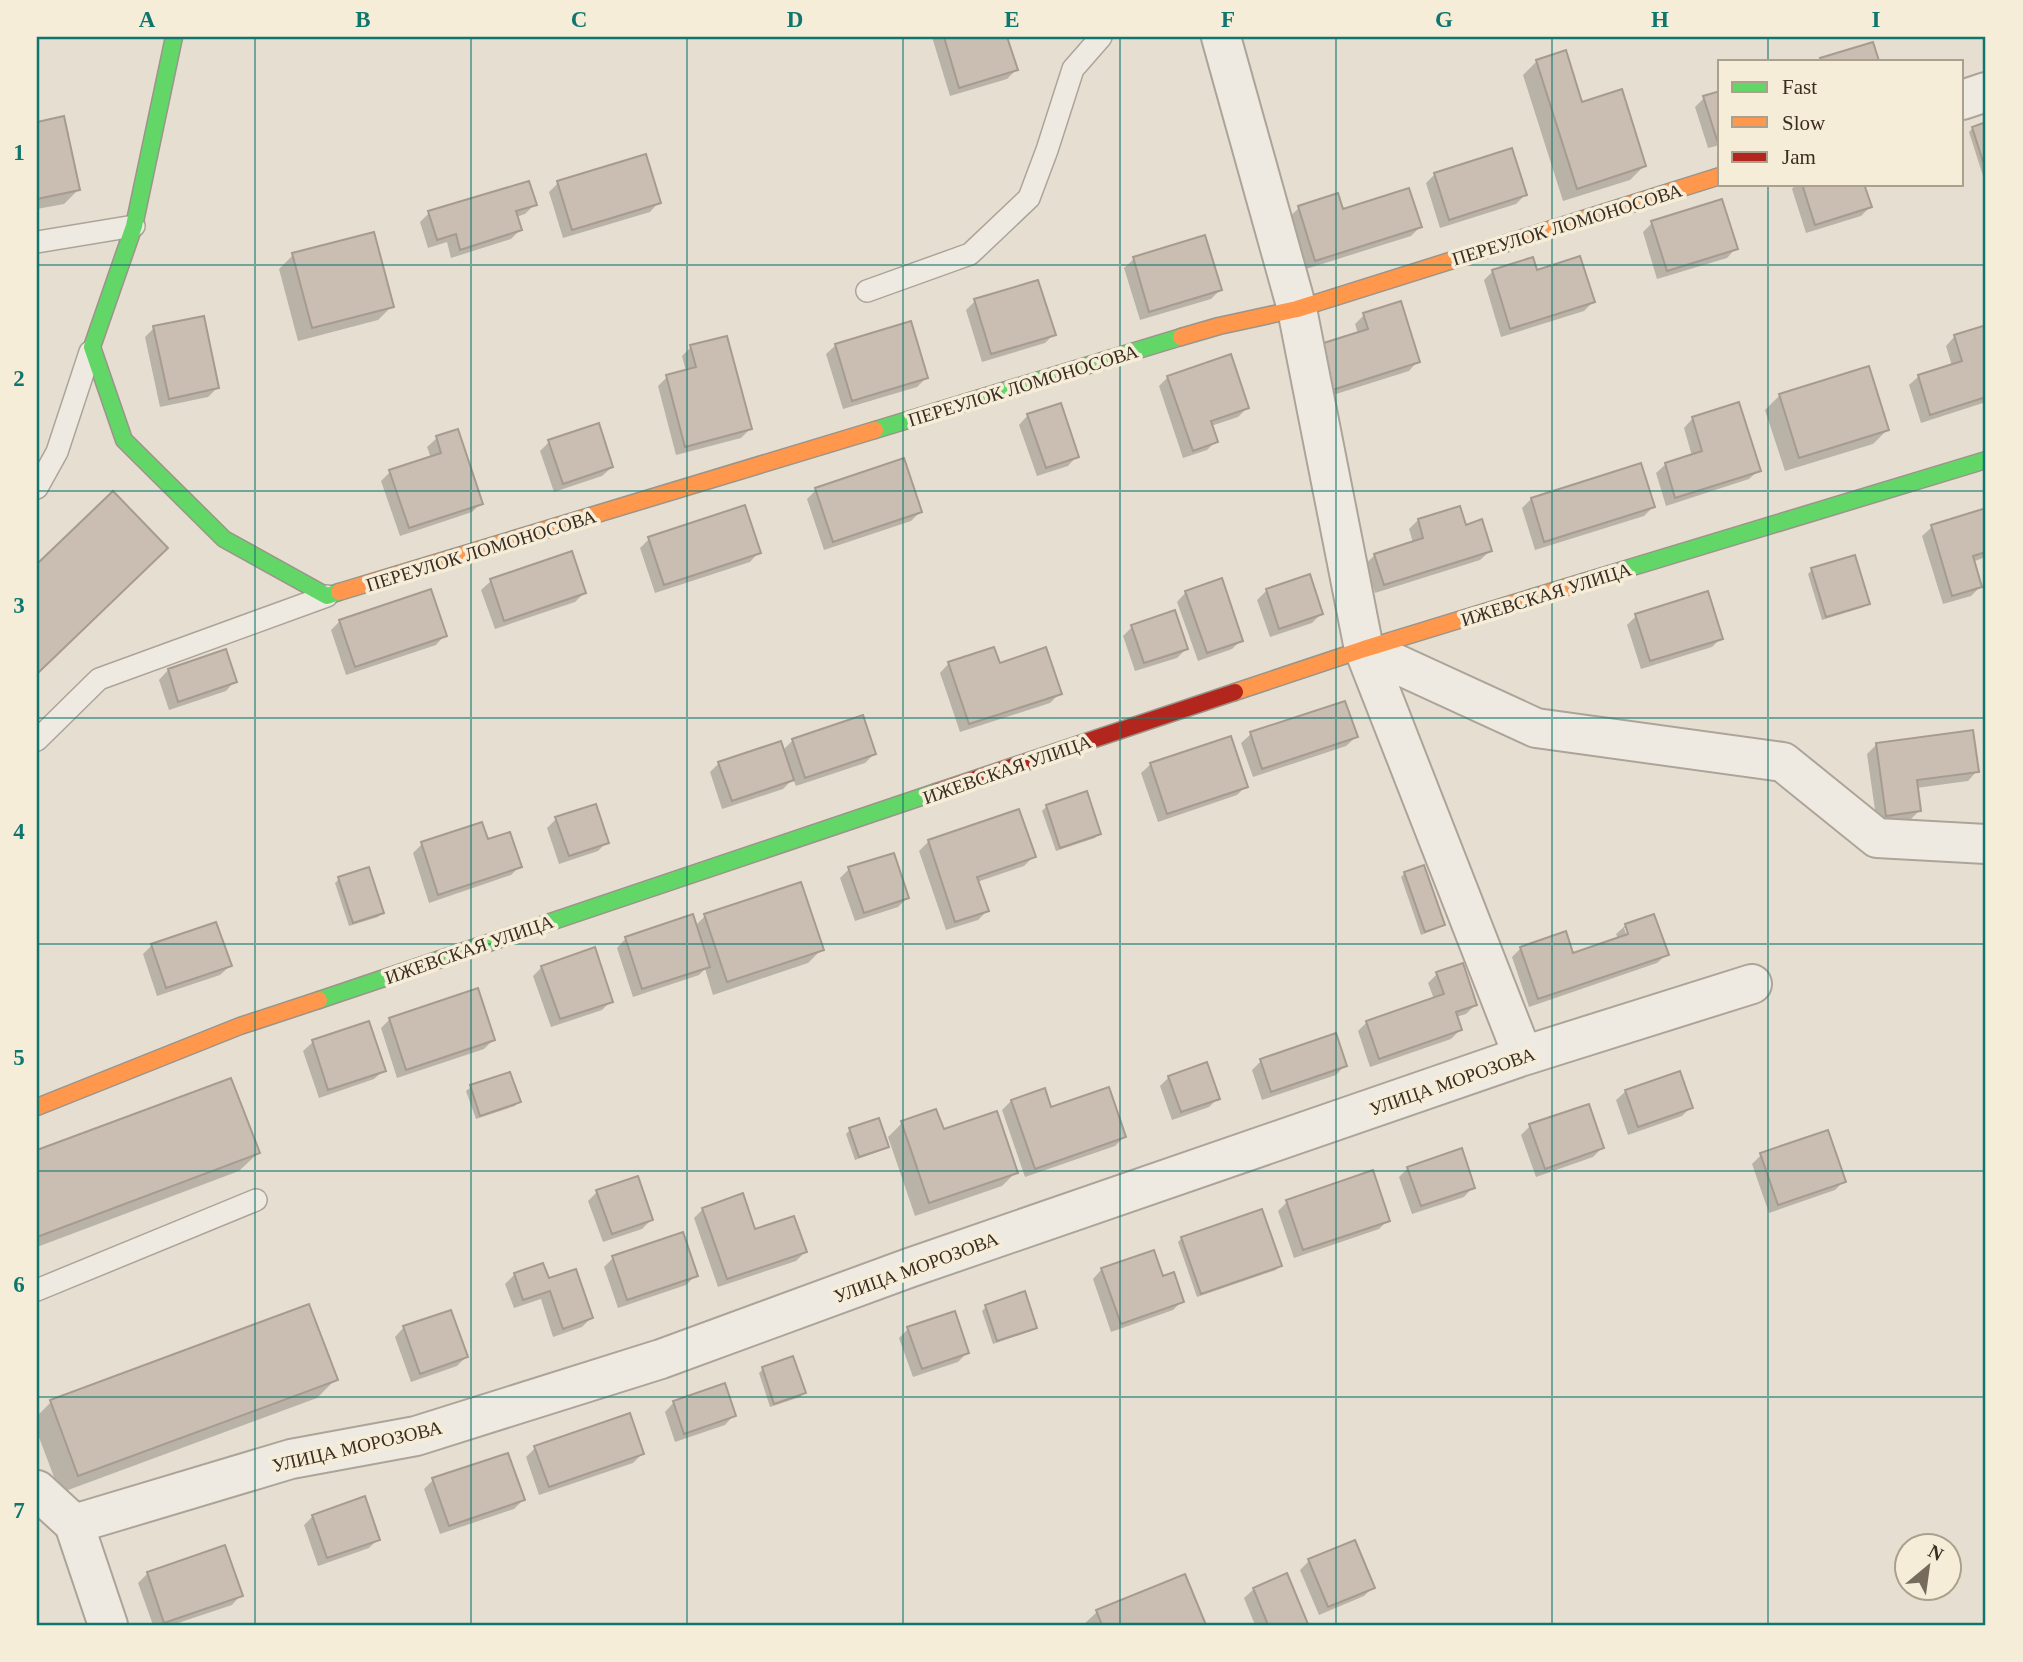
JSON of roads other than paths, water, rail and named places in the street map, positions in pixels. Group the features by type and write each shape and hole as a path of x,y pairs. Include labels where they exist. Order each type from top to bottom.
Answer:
{"street":[{"path":"174,37 134,226 92,347 124,440 224,539 327,596"},
{"path":"1221,37 1297,309 1364,649 1523,1056"},
{"path":"1964,99 1986,92"},
{"name":"ПЕРЕУЛОК ЛОМОНОСОВА","path":"327,596 1219,326 1297,309 1718,177"},
{"name":"ИЖЕВСКАЯ УЛИЦА","path":"37,1107 240,1026 1364,649 1986,460"},
{"path":"1364,649 1536,728 1783,762 1877,838 1986,844"},
{"name":"УЛИЦА МОРОЗОВА","path":"74,1524 291,1459 416,1436 661,1359 909,1269 1523,1056 1752,984"},
{"path":"37,1490 74,1524 108,1625"}],"lane":[{"path":"867,291 970,254 1029,198 1073,69 1101,37"},
{"path":"37,243 134,226"},
{"path":"37,488 57,452 92,347"},
{"path":"37,740 99,679 327,596"},
{"path":"37,1290 256,1200"}]}
